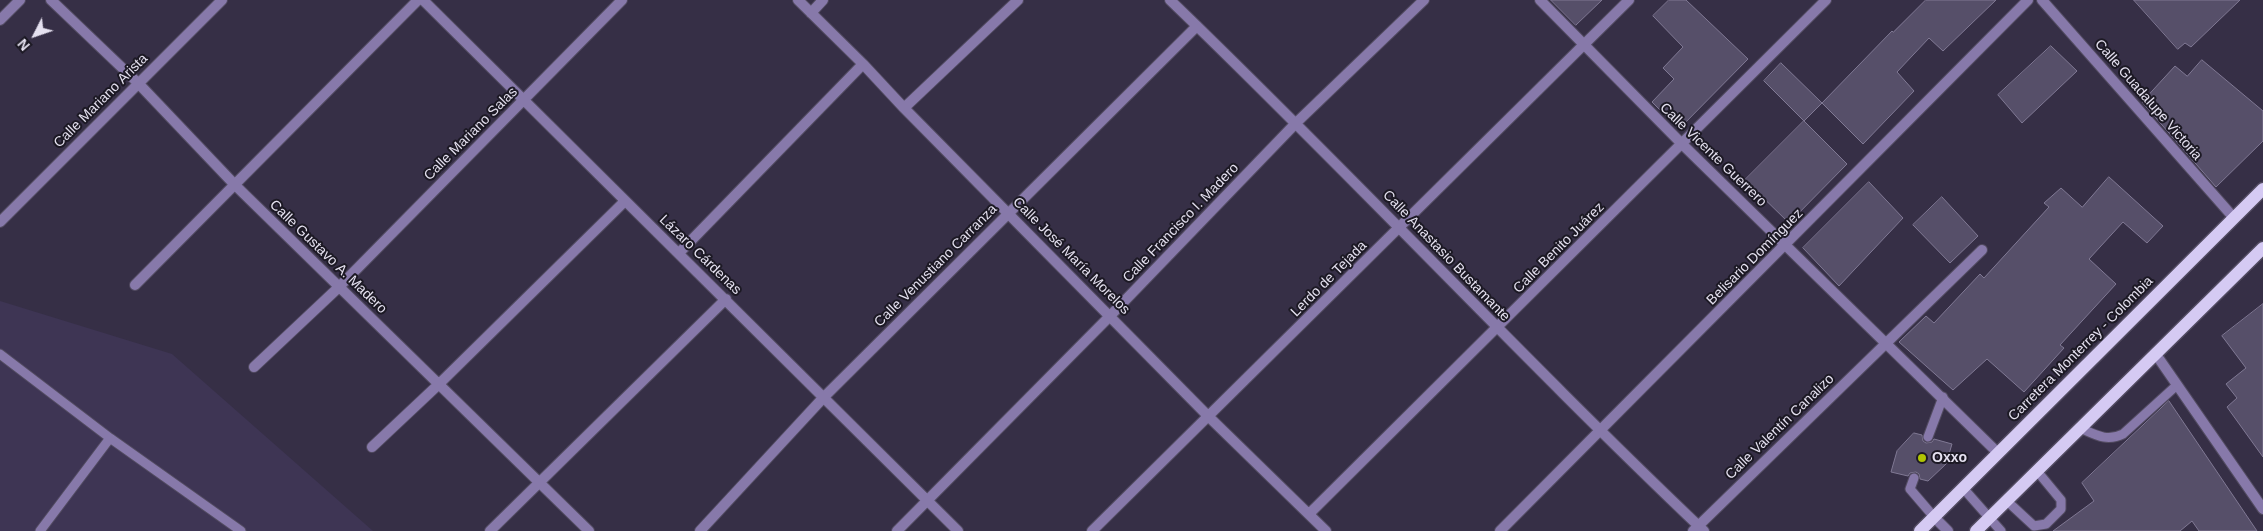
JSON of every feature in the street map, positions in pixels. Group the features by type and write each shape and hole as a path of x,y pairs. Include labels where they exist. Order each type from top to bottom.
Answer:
{"main road":[{"name":"Carretera Monterrey - Colombia","path":"1920,531 2263,189"},
{"path":"1976,531 2263,248"}],"street":[{"path":"0,20 20,0"},
{"name":"Calle Gustavo A. Madero","path":"51,0 138,84 234,185 589,531"},
{"name":"Calle Mariano Arista","path":"0,222 222,0"},
{"path":"134,285 418,0"},
{"name":"Lázaro Cárdenas","path":"423,0 958,531"},
{"name":"Calle Mariano Salas","path":"254,367 339,287 622,0"},
{"name":"Calle José María Morelos","path":"798,0 1209,417 1326,531"},
{"path":"811,13 823,0"},
{"path":"904,108 1018,0"},
{"name":"Calle Anastasio Bustamante","path":"1170,0 1296,123 1498,329 1602,430 1699,529"},
{"name":"Calle Francisco I. Madero","path":"897,531 1110,316 1296,123 1424,0"},
{"name":"Calle Vicente Guerrero","path":"1540,0 1683,145 1943,397 1998,453"},
{"name":"Lerdo de Tejada","path":"1092,531 1629,0"},
{"name":"Calle Benito Juárez","path":"1309,514 1498,329 1826,0"},
{"name":"Belisario Domínguez","path":"1500,531 2028,0"},
{"name":"Calle Guadalupe Victoria","path":"2042,0 2234,218"},
{"name":"Calle Venustiano Carranza","path":"700,531 823,398 1197,26"},
{"path":"679,254 863,64"},
{"path":"372,447 439,384 625,201"},
{"name":"Calle Valentín Canalizo","path":"1699,529 1982,250"},
{"path":"490,531 726,299"},
{"path":"2155,353 2263,509"},
{"path":"1934,517 1948,531"}],"lane":[{"path":"0,354 110,438 240,531"},
{"path":"2080,428 2102,438 2113,439 2123,434 2177,385"},
{"path":"1928,437 1943,397"},
{"path":"40,531 110,438"},
{"path":"2007,500 2034,526 2046,524 2061,509 2061,500 2036,471"},
{"path":"1914,478 1910,488 1934,517"},
{"path":"1964,488 2000,531"}],"shaded area":[{"path":"0,301 172,354 373,531 0,531"}],"building":[{"path":"1551,0 1602,0 1576,25"},
{"path":"1669,0 1686,0 1748,59 1679,129 1652,102 1674,79 1663,68 1683,47 1653,16"},
{"path":"1926,0 1996,0 1943,51 1929,38 1897,72 1914,91 1863,144 1822,103 1892,31"},
{"path":"2134,0 2240,0 2191,47 2185,43 2178,49"},
{"path":"2051,46 2077,71 2022,123 1998,95"},
{"path":"2202,60 2263,111 2263,141 2216,187 2142,102 2175,66 2187,76"},
{"path":"1781,63 1822,103 1804,121 1764,81"},
{"path":"1804,121 1847,164 1789,223 1745,180"},
{"path":"2109,177 2163,226 2147,243 2123,222 2089,259 2116,284 2060,345 2064,348 2024,392 1987,359 1953,390 1899,342 1926,316 1934,323 1980,274 1984,278 2049,207 2044,203 2061,188 2082,207"},
{"path":"1869,182 1903,218 1839,286 1803,248"},
{"path":"1942,197 1978,236 1950,263 1913,225"},
{"path":"2263,304 2263,457 2227,407 2237,398 2226,384 2246,368 2222,336"},
{"path":"2169,401 2257,531 2199,531 2192,521 2180,531 2053,531 2094,501 2082,483"},
{"name":"Oxxo","path":"1914,433 1922,435 1923,441 1926,443 1932,442 1934,439 1952,444 1946,464 1928,481 1920,479 1919,474 1916,472 1910,473 1908,476 1891,472 1897,451"}],"place":[{"name":"Oxxo","path":"1922,458"}]}
